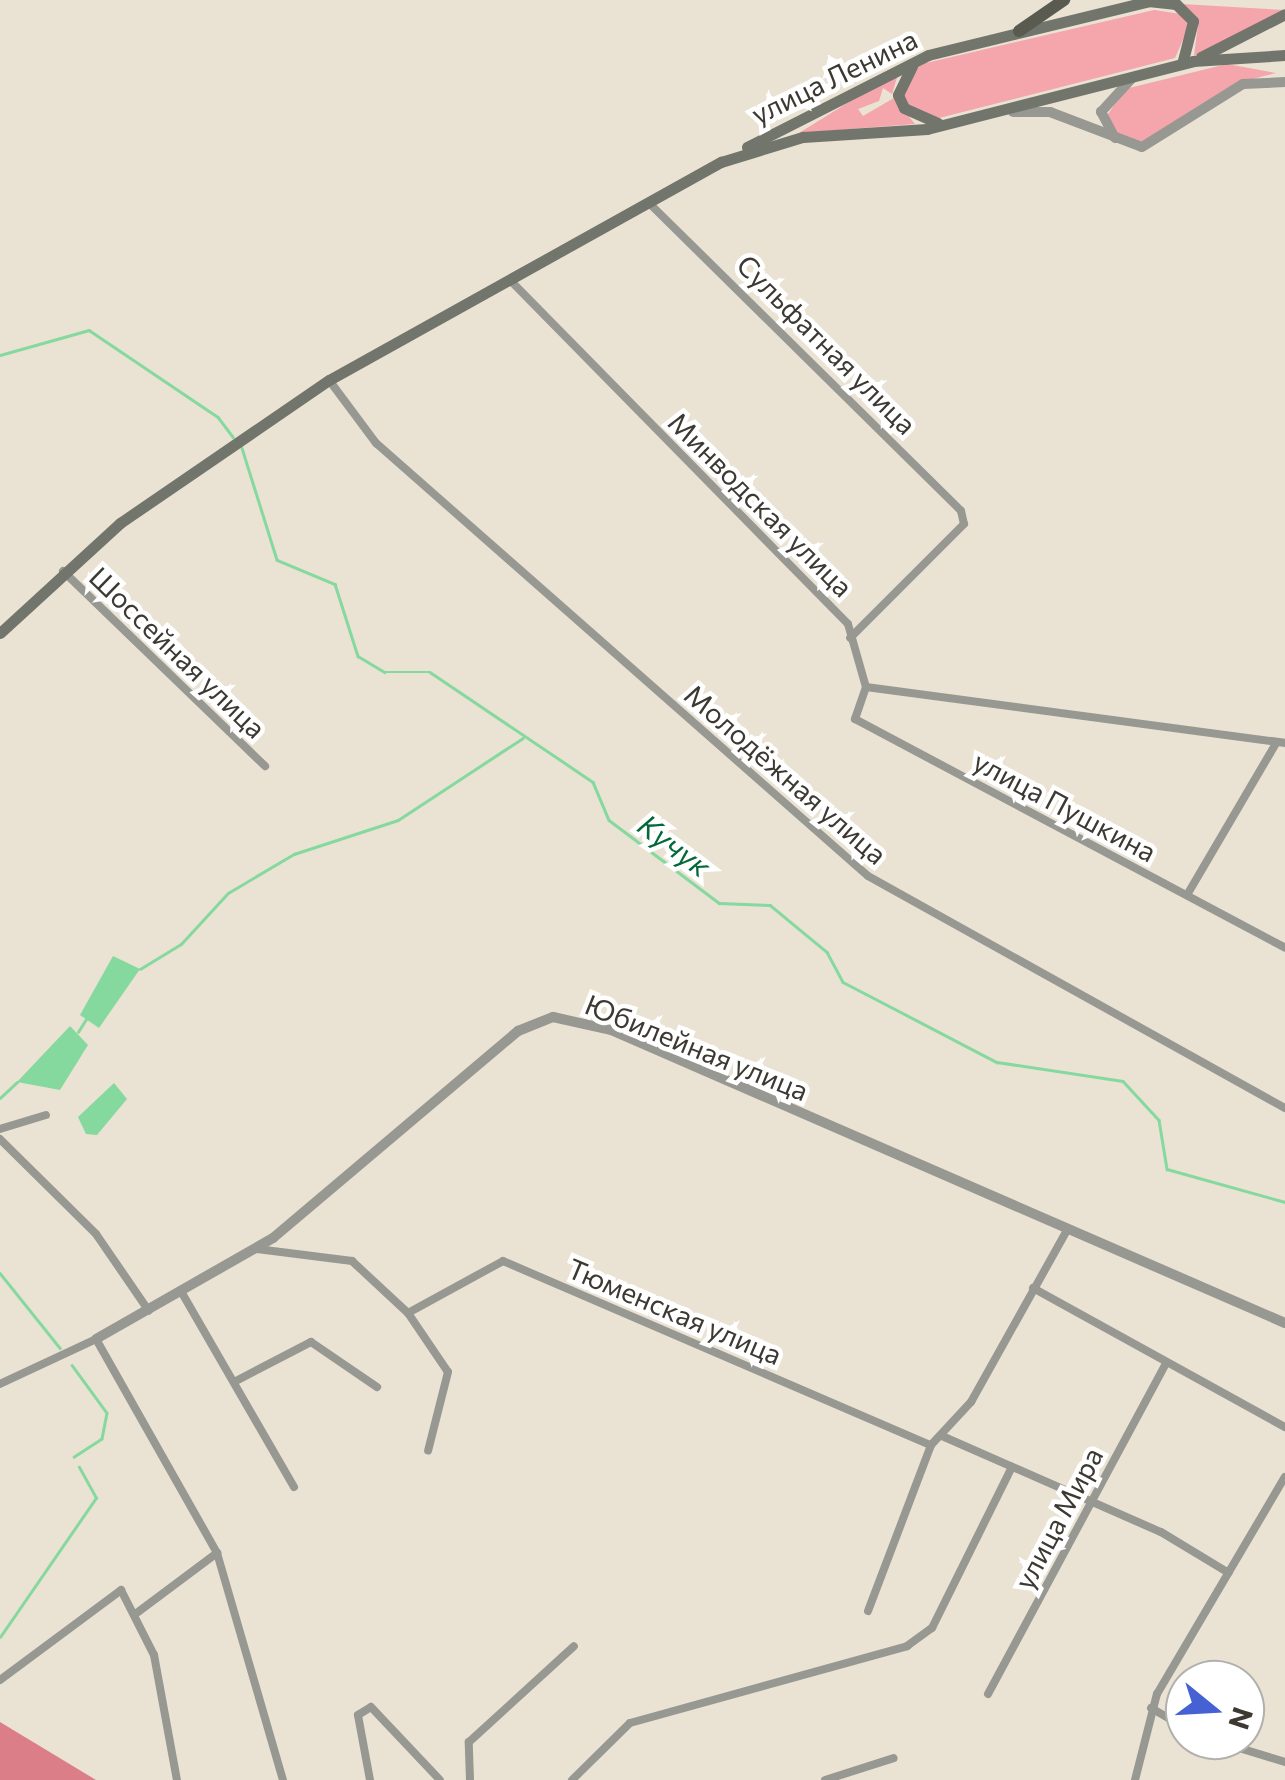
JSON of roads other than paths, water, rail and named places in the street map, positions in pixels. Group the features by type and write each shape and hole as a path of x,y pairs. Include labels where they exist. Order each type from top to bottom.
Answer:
{"main road":[{"path":"1020,31 1064,0"},
{"path":"1151,0 1176,4 1193,21 1187,63"},
{"name":"улица Ленина","path":"721,162 928,55 1151,0"},
{"path":"1187,63 1285,14"},
{"path":"928,55 908,68 898,94 914,117 949,124"},
{"path":"0,633 61,570 329,380 721,162 803,137 949,124 1187,63 1285,55"}],"street":[{"path":"1128,146 1108,133 1102,112 1116,88 1141,73"},
{"path":"949,124 1036,110 1128,146 1166,138 1243,84 1285,82"},
{"name":"Сульфатная улица","path":"649,202 964,524 850,638"},
{"name":"Минводская улица","path":"510,280 848,624 866,687"},
{"name":"Молодёжная улица","path":"329,380 376,443 868,876 1285,1108"},
{"name":"Шоссейная улица","path":"61,570 264,766"},
{"path":"866,687 1281,743 1186,895"},
{"name":"улица Пушкина","path":"866,687 855,719 1285,948"},
{"name":"Юбилейная улица","path":"96,1339 257,1249 518,1031 553,1016 611,1030 1285,1323"},
{"path":"0,1129 46,1114"},
{"path":"0,1139 96,1234 150,1311"},
{"path":"868,1611 930,1445 942,1436 1066,1230"},
{"path":"257,1249 352,1260 408,1313 448,1372 428,1451"},
{"name":"Тюменская улица","path":"408,1313 503,1262 930,1445"},
{"path":"1033,1288 1285,1427"},
{"path":"182,1294 294,1487"},
{"path":"0,1384 96,1339 217,1553 283,1780"},
{"path":"234,1382 312,1342 377,1387"},
{"name":"улица Мира","path":"988,1694 1166,1363"},
{"path":"942,1436 1229,1573"},
{"path":"572,1780 630,1722 906,1646 932,1628 1012,1467"},
{"path":"1135,1780 1151,1708 1285,1477"},
{"path":"138,1612 217,1553"},
{"path":"0,1680 116,1590 138,1612 177,1780"},
{"path":"470,1780 469,1742 574,1646"},
{"path":"1151,1708 1165,1716"},
{"path":"370,1780 358,1715 378,1710 440,1780"},
{"path":"825,1780 894,1758"}],"waterway":[{"name":"Кучук","path":"0,355 89,330 218,417 233,437"},
{"name":"Кучук","path":"242,448 277,560 335,584 358,656 385,672 430,672 593,782 609,820 719,903 770,905 827,952 843,982 997,1062 1123,1081 1159,1120 1167,1169 1285,1202"},
{"path":"140,969 181,944 228,893 294,854 398,820 523,738"},
{"path":"78,1032 86,1019"},
{"path":"0,1098 17,1082"},
{"path":"0,1273 60,1348"},
{"path":"72,1365 107,1413 102,1439 74,1457"},
{"path":"0,1637 96,1498 79,1467"}]}
